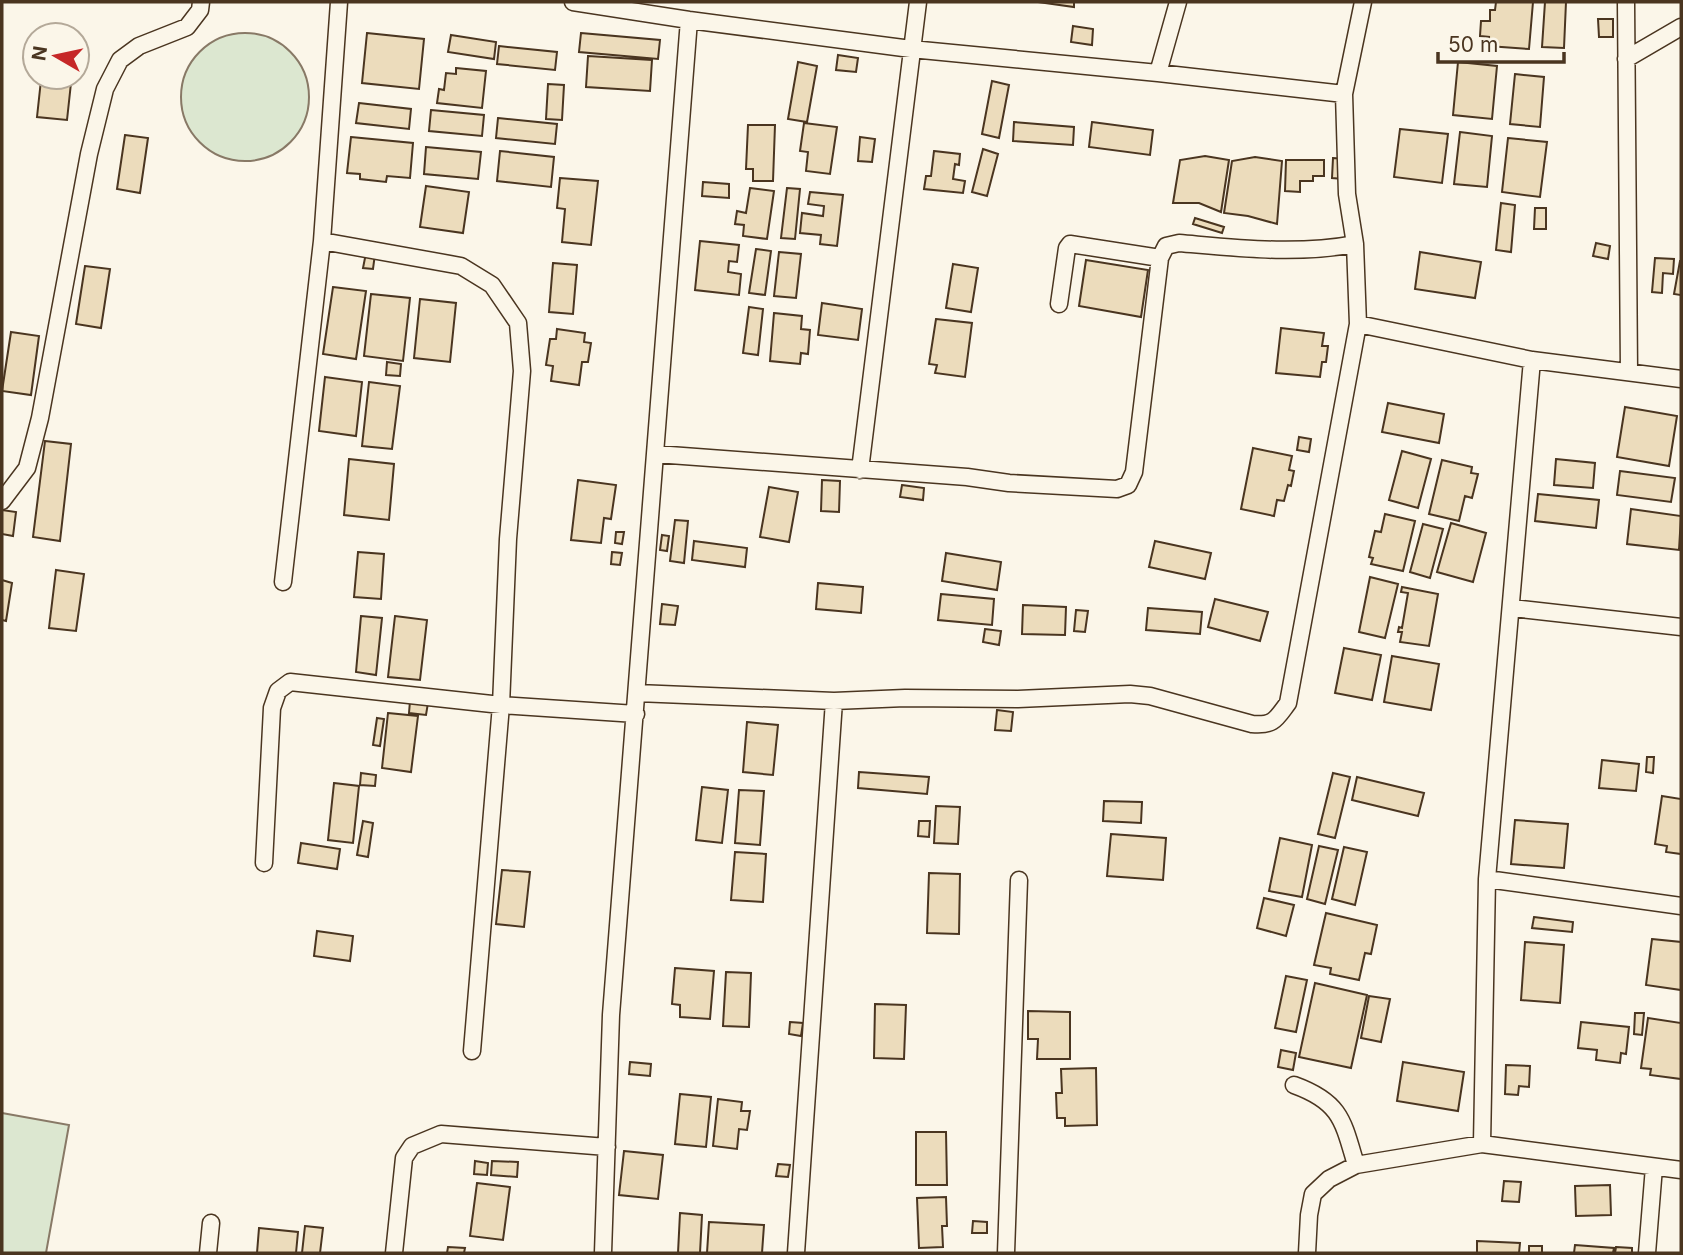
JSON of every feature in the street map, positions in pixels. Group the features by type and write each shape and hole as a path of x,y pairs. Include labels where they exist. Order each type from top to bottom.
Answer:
{"street":[{"path":"2,501 27,468 40,418 89,155 105,89 120,60 139,46 187,27 200,10 201,2"},
{"path":"283,582 321,241 339,2"},
{"path":"573,2 911,49 1344,94"},
{"path":"860,470 918,2"},
{"path":"1158,73 1178,2"},
{"path":"637,693 834,701 905,698 1018,699 1130,694 1150,696 1252,724 1265,725 1276,720 1288,703 1357,324 1355,244 1348,194 1344,94 1363,2"},
{"path":"1626,2 1629,372"},
{"path":"603,1253 611,1016 689,20"},
{"path":"1626,59 1681,27"},
{"path":"321,241 461,266 492,285 518,323 522,370 508,539 501,705 472,1051"},
{"path":"656,454 1117,489 1128,485 1134,472 1160,258 1166,246 1179,243 1282,251 1326,250 1355,244"},
{"path":"1059,304 1067,248 1070,244 1160,258"},
{"path":"1357,324 1532,360 1681,379"},
{"path":"1482,1144 1487,878 1532,360"},
{"path":"1512,608 1681,628"},
{"path":"264,863 272,708 278,691 289,682 501,705 635,714"},
{"path":"796,1253 834,701"},
{"path":"1487,878 1681,906"},
{"path":"1006,1253 1019,880"},
{"path":"1294,1085 1317,1093 1339,1114 1356,1165"},
{"path":"394,1253 404,1158 412,1146 441,1134 607,1147"},
{"path":"1307,1253 1313,1194 1329,1179 1356,1165 1482,1144 1681,1170"},
{"path":"1647,1253 1654,1167"},
{"path":"208,1253 211,1223"}],"green space":[{"path":"245,33 269,38 290,52 304,73 309,97 304,121 290,142 269,156 245,161 221,156 200,142 186,121 181,97 186,73 200,52 221,38"},
{"path":"2,1113 69,1125 46,1253 2,1253"}],"building":[{"path":"1038,2 1074,2 1074,7"},
{"path":"1496,2 1533,2 1529,49 1488,46 1489,37 1480,36 1481,21 1490,21 1490,10 1495,10"},
{"path":"1545,2 1566,2 1564,48 1542,47"},
{"path":"1598,19 1613,19 1613,37 1599,37"},
{"path":"1073,26 1093,29 1092,45 1071,42"},
{"path":"367,33 424,39 419,89 362,83"},
{"path":"581,33 660,40 658,59 579,52"},
{"path":"451,35 496,42 494,59 448,52"},
{"path":"499,46 557,52 555,70 497,64"},
{"path":"838,55 858,58 856,72 836,70"},
{"path":"588,56 652,60 650,91 586,87"},
{"path":"798,62 817,66 807,122 788,119"},
{"path":"1458,62 1497,66 1492,119 1453,115"},
{"path":"456,68 486,71 482,108 437,103 439,89 444,90 446,73 456,74"},
{"path":"1515,74 1544,77 1540,127 1510,124"},
{"path":"992,81 1009,85 999,138 982,134"},
{"path":"548,84 564,85 562,120 546,119"},
{"path":"40,91 70,91 67,120 37,117"},
{"path":"359,103 411,109 409,129 356,123"},
{"path":"431,110 484,115 482,136 429,131"},
{"path":"498,118 557,124 555,144 496,138"},
{"path":"1014,122 1074,127 1073,145 1013,141"},
{"path":"1092,122 1153,130 1150,155 1089,147"},
{"path":"804,123 837,127 830,174 806,171 808,152 800,151"},
{"path":"748,125 775,125 773,181 753,181 753,169 746,169"},
{"path":"1400,129 1448,134 1442,183 1394,177"},
{"path":"1460,132 1492,136 1487,187 1454,184"},
{"path":"125,135 148,138 140,193 117,189"},
{"path":"351,137 413,143 410,178 387,176 386,182 360,179 360,174 347,173"},
{"path":"860,137 875,139 872,162 858,161"},
{"path":"1508,138 1547,142 1540,197 1502,192"},
{"path":"426,147 481,152 478,179 424,174"},
{"path":"983,149 998,154 987,196 972,192"},
{"path":"500,151 554,157 551,187 497,181"},
{"path":"934,151 960,154 959,165 955,164 953,179 965,181 963,193 924,189 926,176 931,176"},
{"path":"1205,156 1229,160 1221,212 1199,203 1173,203 1180,160"},
{"path":"1255,157 1282,161 1277,224 1224,213 1232,161"},
{"path":"1333,158 1344,159 1343,179 1332,178"},
{"path":"1286,160 1324,160 1324,176 1313,176 1313,181 1300,181 1300,192 1285,191"},
{"path":"560,178 598,181 591,245 562,242 565,209 557,208"},
{"path":"703,182 729,184 729,198 702,196"},
{"path":"426,186 469,192 463,233 420,227"},
{"path":"750,188 774,191 767,239 743,236 744,225 735,224 737,211 746,213"},
{"path":"787,188 800,189 795,239 781,238"},
{"path":"810,192 843,195 837,246 820,244 821,235 800,233 802,213 823,216 824,206 808,204"},
{"path":"1501,203 1515,205 1511,252 1496,250"},
{"path":"1535,208 1546,208 1546,229 1534,229"},
{"path":"1195,218 1224,227 1222,233 1193,224"},
{"path":"700,241 739,245 737,262 729,261 728,272 741,274 739,295 695,290"},
{"path":"1596,243 1610,246 1608,259 1593,256"},
{"path":"756,249 771,251 765,295 749,293"},
{"path":"779,252 801,254 796,298 774,296"},
{"path":"1420,252 1481,262 1475,298 1415,289"},
{"path":"366,253 375,254 373,269 363,268"},
{"path":"1655,258 1674,259 1673,274 1663,273 1662,293 1652,292"},
{"path":"1086,260 1148,270 1141,317 1079,306"},
{"path":"1681,261 1681,295 1674,294"},
{"path":"553,263 577,265 573,314 549,312"},
{"path":"953,264 978,268 971,312 946,308"},
{"path":"85,266 110,269 101,328 76,324"},
{"path":"333,287 366,291 356,359 323,354"},
{"path":"371,294 410,298 403,361 364,356"},
{"path":"420,299 456,303 450,362 414,358"},
{"path":"822,303 862,309 858,340 818,335"},
{"path":"749,307 763,309 758,355 743,353"},
{"path":"774,313 802,316 801,329 810,330 808,354 801,353 800,364 770,361"},
{"path":"936,319 972,323 965,377 935,373 937,365 929,364"},
{"path":"1281,328 1324,333 1322,346 1328,346 1320,377 1276,373"},
{"path":"557,329 585,333 584,342 591,343 588,362 582,362 579,385 551,381 553,366 546,365 550,339 556,339"},
{"path":"11,332 39,336 31,395 2,391"},
{"path":"387,362 401,364 400,376 386,375"},
{"path":"325,377 362,382 356,436 319,431"},
{"path":"369,382 400,386 392,449 362,446"},
{"path":"1388,403 1444,414 1439,443 1382,432"},
{"path":"1625,407 1677,416 1669,466 1617,457"},
{"path":"1299,437 1311,439 1309,452 1297,450"},
{"path":"45,441 71,444 60,541 33,537"},
{"path":"1253,448 1292,456 1289,470 1294,471 1291,486 1288,485 1284,501 1277,500 1274,516 1241,509"},
{"path":"1402,451 1431,459 1418,508 1389,500"},
{"path":"349,459 394,464 389,520 344,515"},
{"path":"1556,459 1595,463 1593,488 1554,485"},
{"path":"1442,460 1472,467 1471,473 1478,474 1472,498 1465,496 1459,521 1429,514"},
{"path":"1620,471 1675,478 1671,502 1617,495"},
{"path":"578,480 616,485 611,519 604,518 601,543 571,540"},
{"path":"822,480 840,481 839,512 821,511"},
{"path":"902,485 924,488 923,500 900,497"},
{"path":"769,487 798,492 789,542 760,537"},
{"path":"1538,494 1599,500 1596,528 1535,521"},
{"path":"1631,509 1681,516 1679,550 1627,544"},
{"path":"2,510 16,512 13,536 2,534"},
{"path":"1385,514 1415,521 1403,571 1371,564 1373,558 1369,557 1375,531 1381,532"},
{"path":"675,520 688,521 684,563 670,561"},
{"path":"1451,523 1486,533 1473,582 1437,572"},
{"path":"1423,524 1443,529 1430,578 1410,572"},
{"path":"616,532 624,532 622,544 615,543"},
{"path":"662,535 669,536 667,551 660,550"},
{"path":"694,541 747,548 745,567 692,560"},
{"path":"1155,541 1211,553 1205,579 1149,567"},
{"path":"358,552 384,554 381,599 354,597"},
{"path":"612,552 622,553 620,565 611,564"},
{"path":"946,553 1001,562 997,590 942,581"},
{"path":"56,570 84,574 76,631 49,628"},
{"path":"1370,577 1398,584 1385,638 1359,632"},
{"path":"2,580 12,583 6,621 2,620"},
{"path":"818,583 863,587 861,613 816,609"},
{"path":"1402,587 1438,594 1429,646 1400,642 1402,632 1398,632 1399,627 1402,628 1408,593 1401,592"},
{"path":"941,594 994,599 992,625 938,620"},
{"path":"1215,599 1268,612 1260,641 1208,627"},
{"path":"662,604 678,606 675,625 660,624"},
{"path":"1023,605 1066,607 1065,635 1022,634"},
{"path":"1148,608 1202,612 1200,634 1146,630"},
{"path":"1076,610 1088,611 1085,632 1074,631"},
{"path":"361,616 382,618 376,675 356,672"},
{"path":"395,616 427,620 420,680 388,677"},
{"path":"985,629 1001,631 999,645 983,642"},
{"path":"1344,648 1381,655 1372,700 1335,693"},
{"path":"1392,656 1439,664 1431,710 1384,702"},
{"path":"410,701 428,703 426,715 409,713"},
{"path":"997,710 1013,712 1011,731 995,730"},
{"path":"388,713 418,716 411,772 382,768"},
{"path":"377,718 384,719 380,746 373,745"},
{"path":"747,722 778,725 773,775 743,772"},
{"path":"1647,757 1654,757 1653,773 1646,772"},
{"path":"1602,760 1639,764 1636,791 1599,788"},
{"path":"859,772 929,777 927,794 858,788"},
{"path":"361,773 376,775 375,786 360,785"},
{"path":"1333,773 1350,777 1335,838 1318,834"},
{"path":"1357,777 1424,793 1418,816 1352,800"},
{"path":"334,783 359,786 353,843 328,840"},
{"path":"702,787 728,790 722,843 696,840"},
{"path":"739,790 764,791 760,845 735,843"},
{"path":"1662,796 1681,799 1681,854 1666,852 1667,846 1655,844"},
{"path":"1104,801 1142,802 1141,823 1103,821"},
{"path":"936,806 960,807 958,844 934,843"},
{"path":"1515,820 1568,824 1564,868 1511,864"},
{"path":"363,821 373,823 368,857 357,855"},
{"path":"919,821 930,821 929,837 918,836"},
{"path":"1111,834 1166,838 1163,880 1107,876"},
{"path":"1280,838 1312,845 1302,897 1269,891"},
{"path":"301,843 340,849 337,869 298,863"},
{"path":"1319,846 1338,850 1325,904 1307,899"},
{"path":"1344,847 1367,852 1355,905 1332,899"},
{"path":"735,852 766,854 763,902 731,900"},
{"path":"502,870 530,872 524,927 496,924"},
{"path":"929,873 960,874 959,934 927,933"},
{"path":"1264,898 1294,905 1286,936 1257,928"},
{"path":"1326,913 1377,925 1371,954 1365,953 1359,980 1330,974 1331,968 1314,965"},
{"path":"1534,917 1573,922 1572,932 1532,928"},
{"path":"317,931 353,936 350,961 314,956"},
{"path":"1652,939 1681,942 1681,990 1646,985"},
{"path":"1525,942 1564,945 1560,1003 1521,1000"},
{"path":"675,968 714,971 710,1019 680,1017 680,1005 672,1004"},
{"path":"726,972 751,973 749,1027 723,1026"},
{"path":"1286,976 1307,980 1296,1032 1275,1028"},
{"path":"1315,983 1367,995 1351,1068 1299,1057"},
{"path":"1369,996 1390,999 1381,1042 1361,1038"},
{"path":"875,1004 906,1005 904,1059 874,1058"},
{"path":"1028,1011 1070,1012 1070,1059 1037,1059 1038,1039 1028,1039"},
{"path":"1635,1013 1644,1013 1642,1035 1634,1034"},
{"path":"1648,1018 1681,1023 1681,1079 1650,1075 1651,1069 1641,1068"},
{"path":"790,1022 803,1023 801,1036 789,1034"},
{"path":"1581,1022 1629,1027 1626,1054 1621,1053 1620,1063 1596,1060 1597,1050 1578,1048"},
{"path":"1281,1050 1296,1053 1293,1070 1278,1067"},
{"path":"630,1062 651,1064 650,1076 629,1074"},
{"path":"1403,1062 1464,1072 1458,1111 1397,1101"},
{"path":"1506,1065 1530,1066 1529,1087 1519,1086 1518,1095 1505,1094"},
{"path":"1096,1068 1097,1125 1065,1126 1065,1118 1057,1118 1056,1093 1062,1093 1061,1069"},
{"path":"680,1094 711,1097 706,1147 675,1144"},
{"path":"718,1099 742,1102 741,1111 750,1111 747,1130 739,1129 737,1149 713,1146"},
{"path":"916,1132 946,1132 947,1185 916,1185"},
{"path":"624,1151 663,1155 658,1199 619,1195"},
{"path":"475,1161 488,1163 487,1175 474,1174"},
{"path":"492,1161 518,1162 517,1177 491,1175"},
{"path":"778,1164 790,1165 788,1177 776,1176"},
{"path":"1504,1181 1521,1182 1519,1202 1502,1201"},
{"path":"477,1183 510,1187 503,1240 470,1236"},
{"path":"1610,1185 1611,1215 1576,1216 1575,1186"},
{"path":"946,1197 947,1226 942,1226 943,1247 919,1248 917,1198"},
{"path":"680,1213 702,1215 700,1253 678,1253"},
{"path":"973,1221 987,1222 987,1233 972,1233"},
{"path":"709,1222 764,1225 762,1253 707,1253"},
{"path":"305,1226 323,1228 320,1253 302,1253"},
{"path":"259,1228 298,1232 296,1253 257,1253"},
{"path":"1477,1241 1520,1243 1519,1253 1477,1253"},
{"path":"1575,1245 1614,1248 1613,1253 1574,1253"},
{"path":"1529,1246 1542,1246 1542,1253 1529,1253"},
{"path":"448,1247 465,1248 464,1253 447,1253"},
{"path":"1616,1247 1632,1248 1632,1253 1615,1253"}]}
